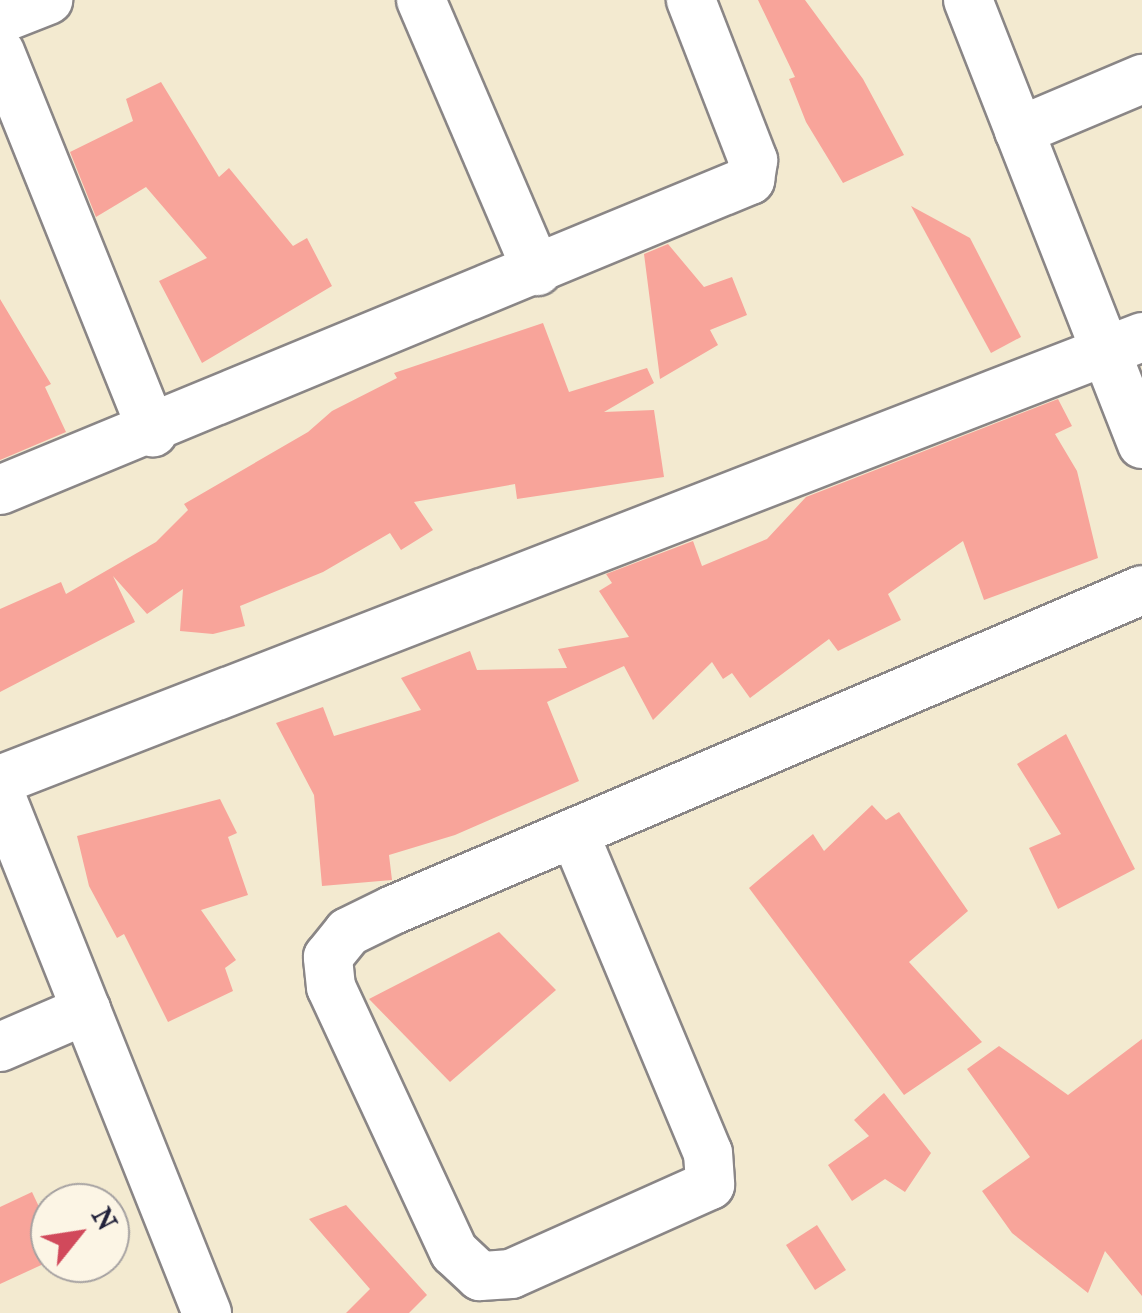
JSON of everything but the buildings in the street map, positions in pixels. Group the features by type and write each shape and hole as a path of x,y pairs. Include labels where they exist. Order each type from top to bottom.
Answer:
{"street":[{"path":"0,20 48,0"},
{"path":"421,0 537,271"},
{"path":"0,490 153,432 735,187 755,172 691,0"},
{"path":"968,0 1018,132 1124,344 1142,444"},
{"path":"0,52 153,432"},
{"path":"1018,132 1142,79"},
{"path":"0,780 1124,344"},
{"path":"574,833 708,1153 710,1185 511,1274 480,1276 454,1252 331,987 328,957 348,932 574,833 1142,590"},
{"path":"0,794 207,1313"},
{"path":"0,1046 86,1010"}]}
